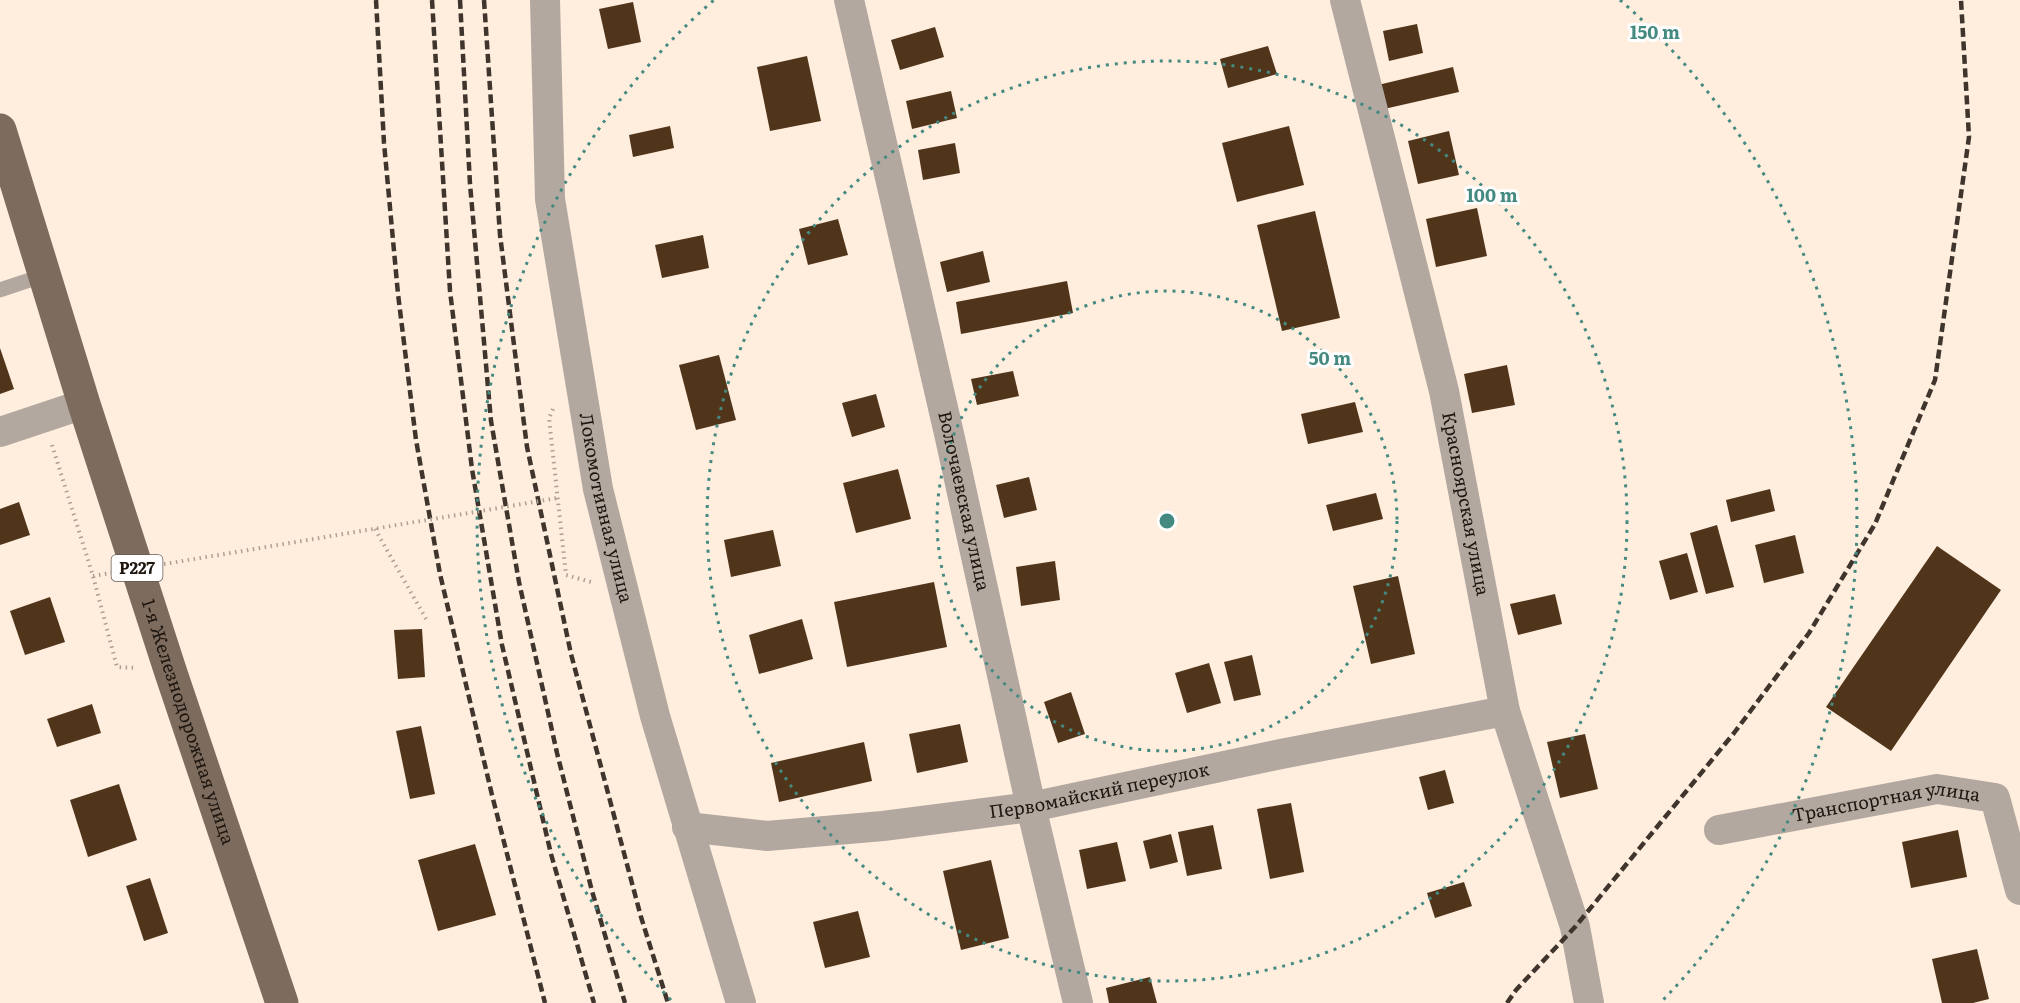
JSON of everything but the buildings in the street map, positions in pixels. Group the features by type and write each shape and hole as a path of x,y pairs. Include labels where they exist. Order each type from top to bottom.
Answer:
{"main road":[{"name":"1-я Железнодорожная улица","path":"0,130 84,404 170,670 282,1003"}],"street":[{"name":"Локомотивная улица","path":"545,0 550,200 598,489 655,716 741,1003"},
{"name":"Волочаевская улица","path":"849,0 950,438 1031,807 1078,1003"},
{"name":"Красноярская улица","path":"1345,0 1444,391 1505,711 1575,927 1589,1003"},
{"path":"0,432 84,404"},
{"name":"Первомайский переулок","path":"687,827 767,836 883,826 1031,807 1281,754 1505,711"},
{"name":"Транспортная улица","path":"1719,830 1937,789 1995,798 2020,890"}],"lane":[{"path":"0,290 45,275"}],"path":[{"path":"549,418 566,575"},
{"path":"57,465 93,576 117,667"},
{"path":"93,576 558,498"},
{"path":"375,529 426,619"}],"railway":[{"path":"376,0 384,143 398,294 416,440 440,574 492,795 545,1003"},
{"path":"432,0 450,291 472,469 502,645 551,854 594,1003"},
{"path":"460,0 470,184 491,421 519,582 557,753 592,891 625,1003"},
{"path":"484,0 500,235 527,447 571,654 641,917 668,1003"},
{"path":"1507,1003 1516,990 1575,927 1734,733 1809,633 1875,524 1935,380 1969,137 1961,0"}]}
